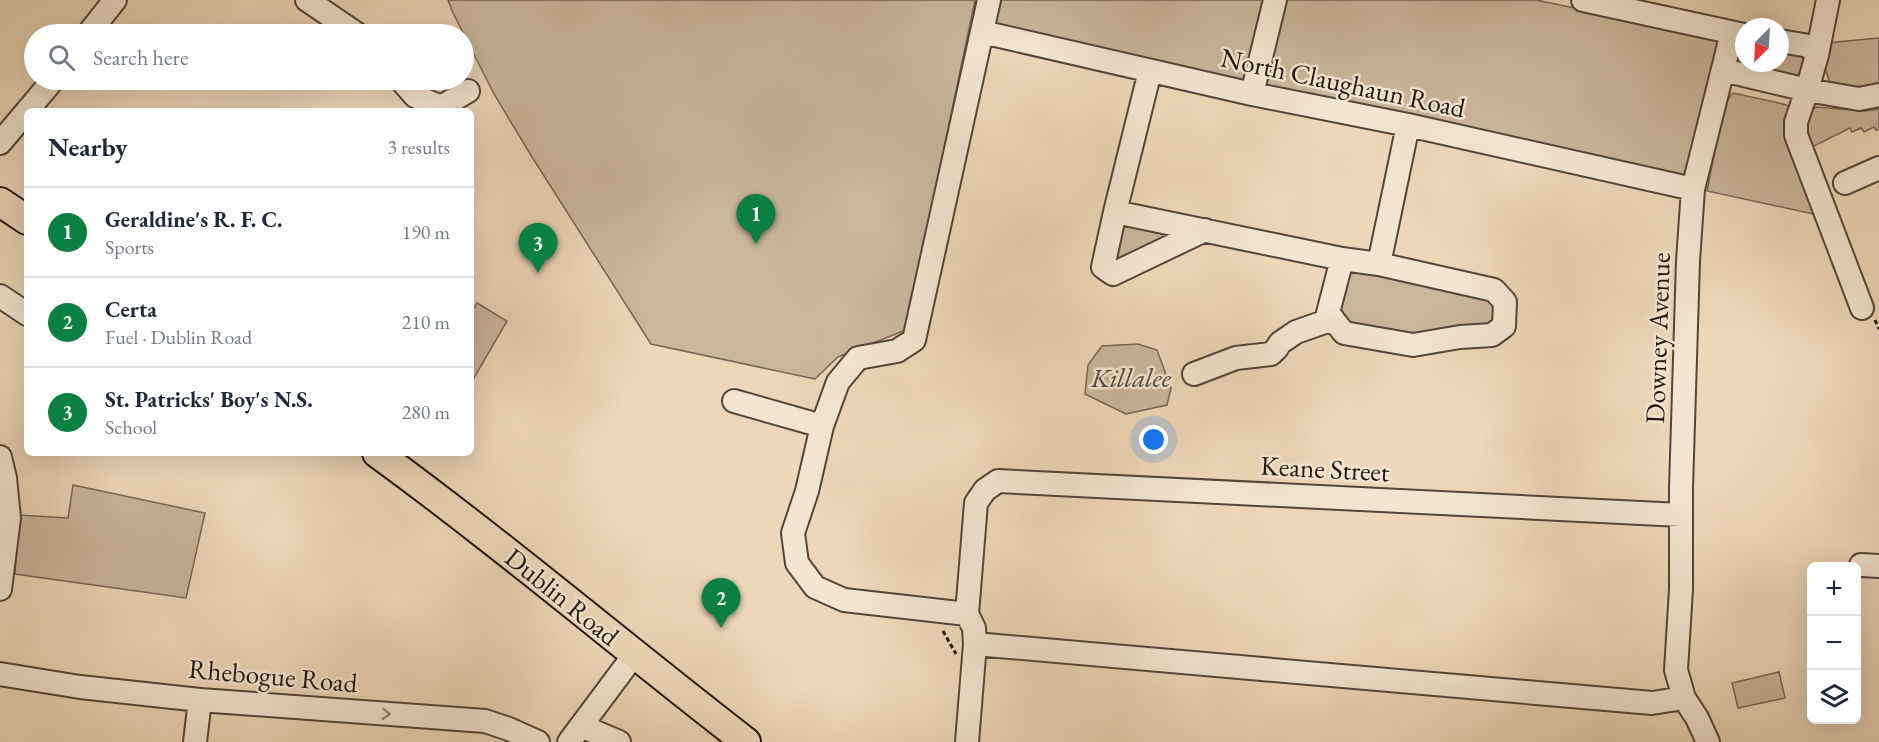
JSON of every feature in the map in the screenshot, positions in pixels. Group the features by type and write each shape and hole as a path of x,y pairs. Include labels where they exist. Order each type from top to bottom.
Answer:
{"main road":[{"path":"0,202 24,218"},
{"name":"Dublin Road","path":"380,456 447,504 746,742"}],"street":[{"path":"96,24 115,0"},
{"path":"307,0 342,24"},
{"path":"967,742 975,644 974,628 967,614 844,600 815,587 797,563 793,533 807,491 822,426 838,382 858,358 897,351 914,340 988,0"},
{"path":"1252,94 1275,0"},
{"path":"1583,0 1630,5 1735,33"},
{"path":"1828,0 1817,55 1796,122 1796,135 1862,308"},
{"name":"North Claughaun Road","path":"982,32 1252,94 1408,125 1693,189"},
{"name":"Downey Avenue","path":"1708,742 1697,718 1684,698 1676,670 1681,589 1681,489 1693,189 1723,70 1735,41"},
{"path":"1789,43 1809,46 1817,55"},
{"path":"1723,70 1807,90 1860,99 1879,95"},
{"path":"1150,71 1103,267 1113,274 1204,230"},
{"path":"30,108 45,90"},
{"path":"410,90 415,96 441,107 468,91"},
{"path":"0,143 24,115"},
{"path":"1379,264 1408,125"},
{"path":"1845,183 1879,168"},
{"path":"1115,212 1342,259 1379,264 1494,290 1505,302 1504,326 1492,335 1460,337 1413,345 1344,333 1328,313 1342,259"},
{"path":"0,296 24,312"},
{"path":"1194,374 1236,358 1271,354 1280,343 1296,332 1333,319"},
{"path":"734,400 822,426"},
{"path":"0,457 6,478 9,518 0,589"},
{"name":"Keane Street","path":"967,614 976,503 985,490 998,481 1681,515"},
{"path":"975,644 1652,703 1684,698"},
{"path":"619,742 575,734 634,655"},
{"name":"Rhebogue Road","path":"0,674 80,687 200,700 484,721 538,742"},
{"path":"195,742 200,700"}],"path":[{"path":"940,612 940,624 950,644 961,663 968,670 973,671"}],"green space":[{"path":"448,0 975,0 906,330 838,357 815,379 651,344 494,94 474,54 474,24 459,24"},
{"path":"997,0 1266,0 1245,85 991,29"},
{"path":"1284,0 1536,0 1724,39 1685,180 1264,88"},
{"path":"1879,38 1879,85 1868,88 1831,85 1824,66 1826,43"},
{"path":"1789,47 1804,50 1806,72 1798,77 1778,72 1789,72"},
{"path":"1733,93 1792,107 1818,215 1707,191 1724,104"},
{"path":"1816,107 1865,111 1879,109 1879,129 1876,130 1874,127 1864,132 1861,128 1852,132 1850,128 1808,149 1803,131 1807,113"},
{"path":"1122,221 1183,233 1113,262"},
{"path":"1357,269 1486,292 1496,305 1493,321 1482,326 1412,335 1345,323 1336,310 1346,274"},
{"path":"477,303 507,321 474,378 474,308"},
{"name":"Killalee","path":"1138,344 1157,350 1171,388 1167,405 1126,414 1085,394 1088,365 1102,346"},
{"path":"73,485 205,513 186,598 15,574 19,515 68,518"},
{"path":"1779,672 1785,698 1738,708 1732,683"}],"place":[{"name":"Geraldine's R. F. C.","path":"756,244"},
{"name":"St. Patricks' Boy's N.S.","path":"538,273"},
{"name":"Certa","path":"721,628"}]}
